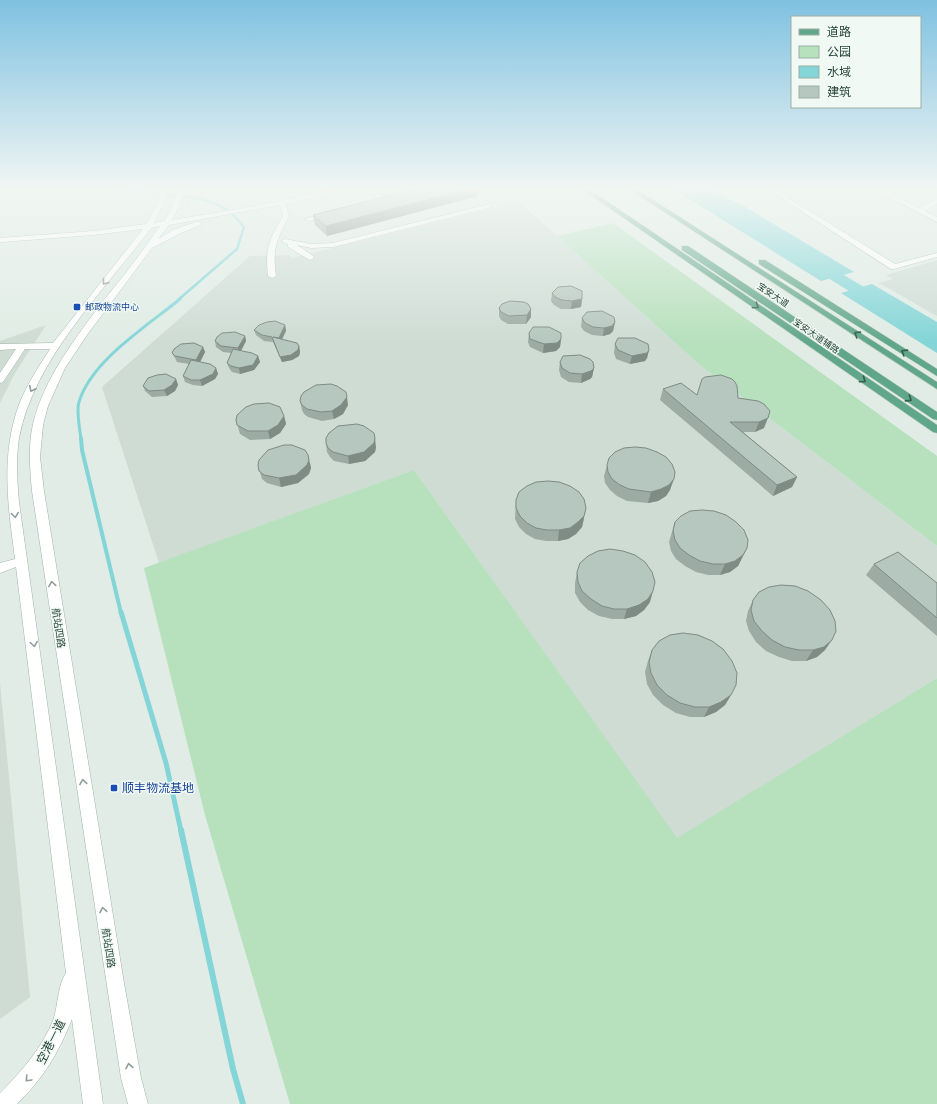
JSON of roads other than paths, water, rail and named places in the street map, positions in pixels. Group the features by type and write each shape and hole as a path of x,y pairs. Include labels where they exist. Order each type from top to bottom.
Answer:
{"main road":[{"name":"宝安大道辅路","path":"660,241 937,430"},
{"name":"宝安大道","path":"674,241 937,417"},
{"name":"宝安大道","path":"713,241 937,386"},
{"path":"758,259 937,373"},
{"path":"707,273 751,293"}],"street":[{"path":"125,256 128,247 127,241"},
{"path":"93,1104 74,967 37,661 11,480 16,429 31,390 42,368 137,241"},
{"name":"航站四路","path":"138,1104 114,983 40,507 35,445 41,414 56,377 86,331 153,241"},
{"path":"145,252 163,241"},
{"path":"272,276 271,252 274,241"},
{"path":"285,241 311,246 333,245 351,241"},
{"path":"285,241 310,258"},
{"path":"852,241 894,267 937,255"},
{"path":"0,347 57,346"},
{"path":"0,380 22,347"},
{"path":"0,568 22,561"},
{"name":"空港一道","path":"3,1104 32,1075 44,1059 58,1033 70,995 74,967"}],"water":[{"path":"756,241 801,241 854,272 821,281"},
{"path":"872,284 937,322 937,353 841,293"}],"waterway":[{"path":"178,300 237,249 240,241"},
{"path":"809,260 937,338"},
{"path":"81,439 78,406 85,387 95,372 122,345 180,299"},
{"path":"81,438 82,450 121,613"},
{"path":"121,612 166,763 181,831"},
{"path":"181,830 233,1069 243,1104"}],"place":[{"name":"邮政物流中心","path":"77,307"},
{"name":"顺丰物流基地","path":"114,788"}]}
